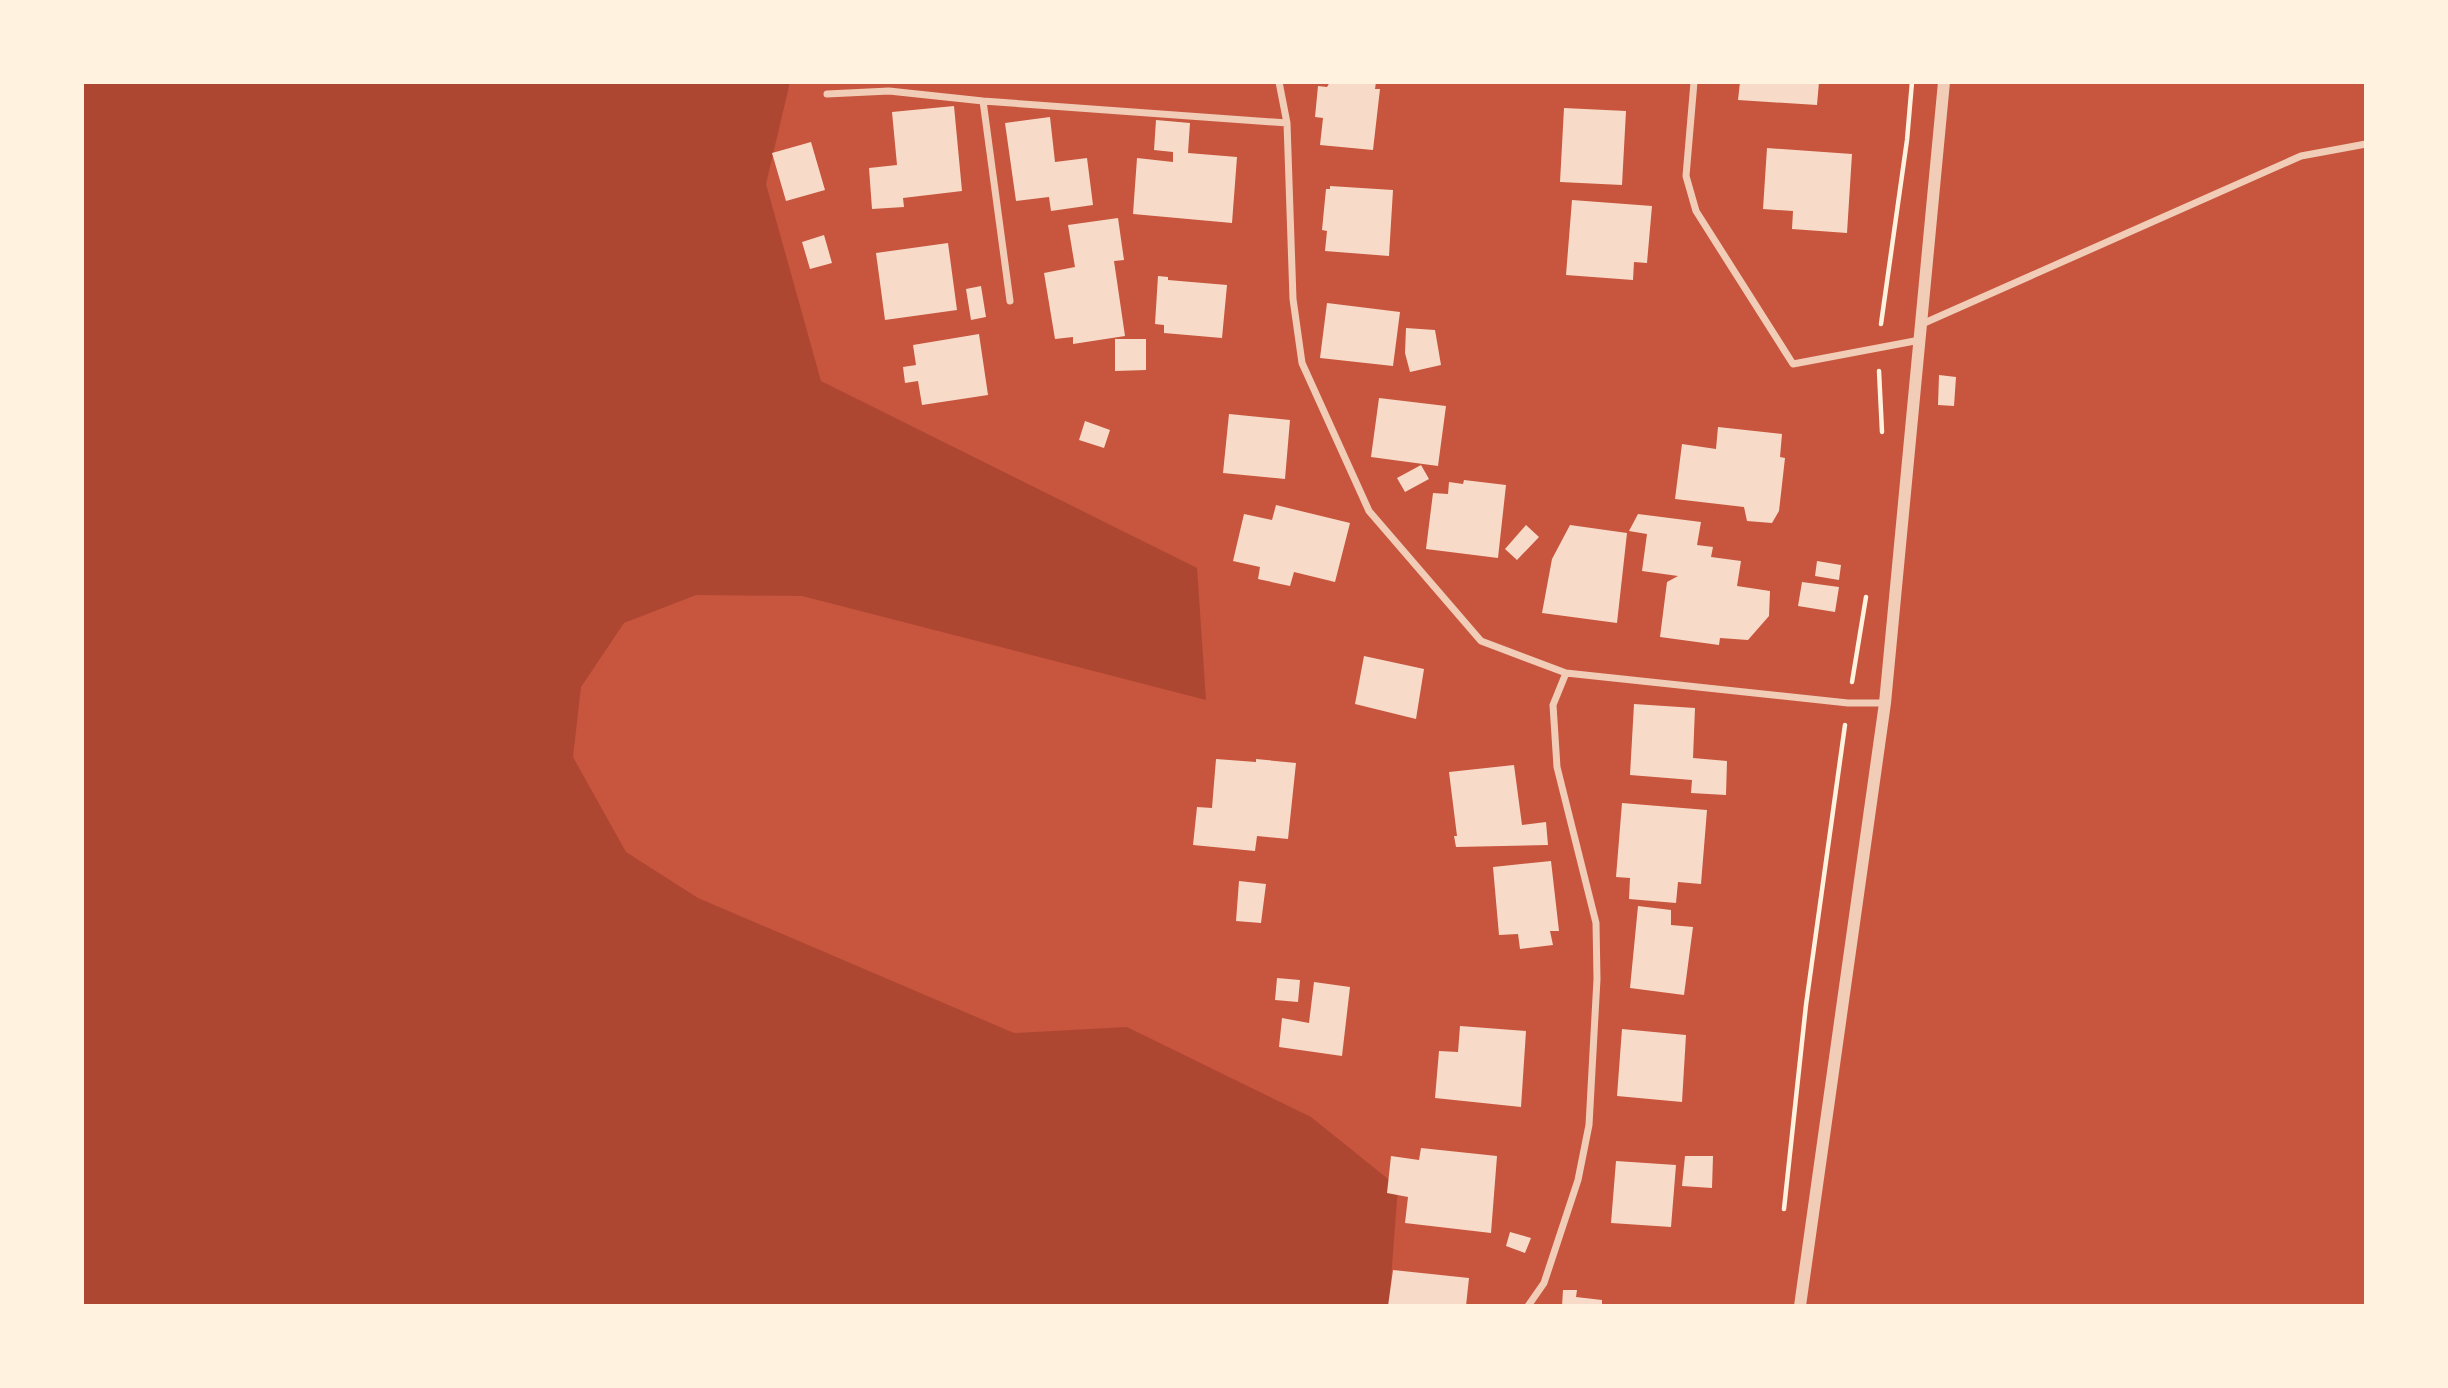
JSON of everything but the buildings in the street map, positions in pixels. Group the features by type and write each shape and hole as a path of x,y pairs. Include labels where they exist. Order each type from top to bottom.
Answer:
{"street":[{"path":"1279,82 1287,122 1293,299 1302,363 1369,511 1481,641 1566,673 1848,703 1885,703"},
{"path":"1694,82 1686,176 1696,211 1793,364 1920,340"},
{"path":"1800,1306 1885,703 1944,82"},
{"path":"827,94 889,91 983,101 1287,122"},
{"path":"983,101 1010,301"},
{"path":"1922,324 2301,156 2366,144"},
{"path":"1528,1306 1544,1283 1578,1180 1590,1125 1597,979 1596,923 1557,767 1553,705 1566,673"}],"shaded area":[{"path":"82,82 790,82 766,184 821,381 1197,568 1206,700 802,596 696,595 624,623 581,687 573,757 626,852 698,898 1014,1033 1127,1027 1311,1117 1398,1187 1389,1306 82,1306"}]}
